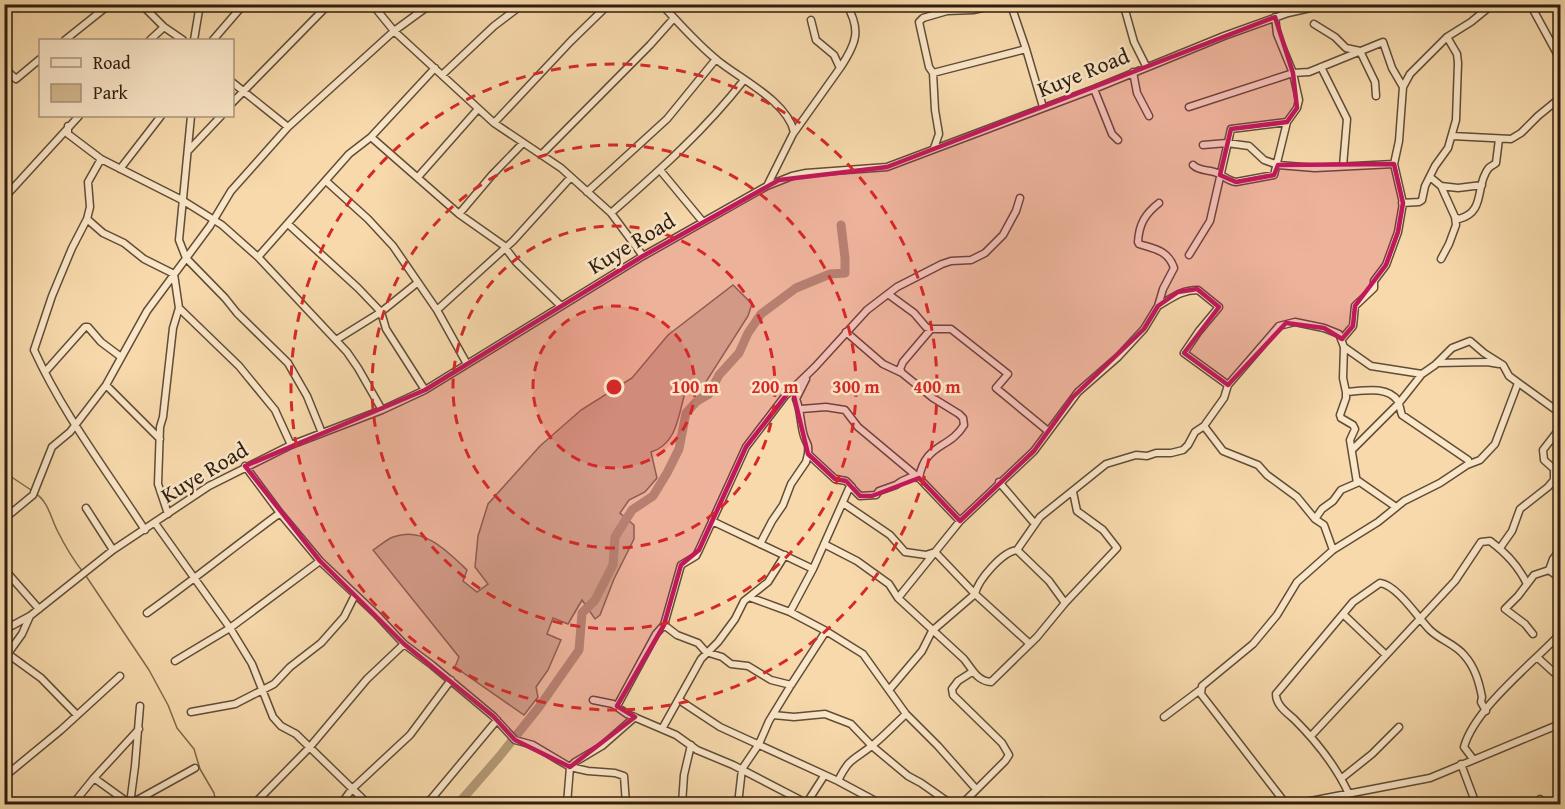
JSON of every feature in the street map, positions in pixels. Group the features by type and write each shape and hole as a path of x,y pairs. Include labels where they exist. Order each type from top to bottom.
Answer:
{"street":[{"path":"65,39 110,4"},
{"path":"141,4 164,27 182,39"},
{"path":"194,39 200,4"},
{"path":"214,39 244,4"},
{"path":"234,101 329,4"},
{"path":"372,4 394,31 494,123 571,177 611,213 643,256"},
{"path":"4,519 33,495 52,447 76,425 106,385 147,311 231,191 288,128 394,31 431,4"},
{"path":"442,75 494,26 523,4"},
{"path":"494,123 609,4"},
{"path":"661,4 716,59 773,102 788,117 794,132 787,141"},
{"path":"767,186 787,141 851,51 857,28 855,19 846,4"},
{"path":"934,148 939,134 933,72 929,67 920,22 923,18 947,8 973,10 1000,4"},
{"path":"1017,4 1013,10 1043,107"},
{"path":"1138,4 1124,7 1131,34 1146,66"},
{"path":"1285,4 1288,13"},
{"name":"Kuye Road","path":"4,630 30,616 113,550 209,486 291,445 382,410 424,390 643,256 767,186 799,174 887,167 1094,89 1146,66 1275,17 1328,4"},
{"path":"1342,339 1353,326 1355,306 1374,288 1374,281 1386,265 1398,232 1402,203 1394,164 1398,152 1403,87 1410,74 1447,37 1471,22 1492,4"},
{"path":"1530,4 1560,59"},
{"path":"1193,165 1197,169 1220,174 1231,182 1274,175 1287,122 1297,108 1299,100 1293,73 1277,34 1275,17"},
{"path":"541,155 651,45 674,18"},
{"path":"811,20 816,40 834,55 840,68"},
{"path":"1314,24 1335,37 1346,48 1360,51"},
{"path":"151,39 164,27"},
{"path":"1402,203 1422,200 1425,186 1435,166 1448,148 1452,136 1456,120 1458,63 1457,54 1447,37"},
{"path":"1189,107 1293,73 1309,72 1383,42 1392,68 1403,87"},
{"path":"933,72 1026,49"},
{"path":"1360,51 1376,82 1376,96"},
{"path":"587,192 667,119 704,77 716,59"},
{"path":"4,68 16,79 39,60"},
{"path":"1321,67 1347,120 1343,166"},
{"path":"258,257 349,154 371,137 435,68"},
{"path":"1132,72 1137,93 1149,116"},
{"path":"611,213 670,162 701,131 744,80"},
{"path":"234,84 288,128"},
{"path":"1094,89 1112,134 1118,140"},
{"path":"1452,136 1499,139 1517,136 1560,98"},
{"path":"418,177 478,109"},
{"path":"4,198 78,117"},
{"path":"120,169 160,117"},
{"path":"191,117 179,240 186,258 288,363 307,396 322,433"},
{"path":"188,152 220,117"},
{"path":"1189,255 1210,221 1231,129 1287,122"},
{"path":"68,126 68,134 101,159 182,200 213,219 258,257 336,340 358,368 382,410"},
{"path":"371,137 459,214 505,248 516,262 561,306"},
{"path":"1455,216 1459,219 1463,218 1475,209 1488,169 1496,163 1499,139"},
{"path":"1203,145 1227,143 1249,146 1263,160 1278,165 1315,168 1394,164"},
{"path":"459,214 479,189 522,144"},
{"path":"101,159 88,182 90,207 87,219 68,258 34,350 82,437 145,530"},
{"path":"660,170 703,222"},
{"path":"437,310 505,248 571,177"},
{"path":"1430,177 1442,186 1455,216 1455,230 1441,259"},
{"path":"326,181 368,219 393,246 437,310 467,364"},
{"path":"1442,186 1458,188 1482,185"},
{"path":"616,706 656,634 664,625 681,565 696,556 746,447 785,396 808,375 867,310 888,294 910,279 942,264 971,260 985,253 1003,235 1020,198"},
{"path":"898,598 960,520 1034,451 1078,392 1118,357 1144,329 1158,306 1163,289 1172,273 1173,264 1157,249 1139,244 1138,238 1145,214 1159,203"},
{"path":"87,219 144,259 174,274"},
{"path":"288,224 381,312 386,329 424,390"},
{"path":"168,514 158,484 160,440 173,328 179,308 174,274"},
{"path":"336,340 381,312 417,283"},
{"path":"1158,306 1178,292 1198,290 1219,307 1184,353 1228,386"},
{"path":"888,294 914,313 926,327 932,330 951,329 1008,374 996,388 1048,431"},
{"path":"179,308 239,366 275,410 291,445"},
{"path":"889,690 922,651 932,631 975,594 976,586 1005,554 1017,550 1035,524 1106,464 1136,455 1148,456 1183,450 1224,398 1228,386 1265,341 1279,326 1286,323 1295,322 1324,328 1339,334 1344,347 1343,378 1346,398 1340,415 1353,425 1350,440 1357,480 1356,485 1341,490 1315,519"},
{"path":"45,372 85,327 100,342 121,357"},
{"path":"902,373 900,369 903,362 932,330"},
{"path":"846,332 883,364 902,373 933,398 959,414 964,422 958,433 933,450 924,460 919,478"},
{"path":"1353,449 1399,403 1422,374 1452,348 1470,341 1503,365 1509,376 1560,413"},
{"path":"1344,347 1371,366 1422,374"},
{"path":"1437,363 1487,362 1503,365"},
{"path":"760,544 783,505 793,480 806,462 809,444 803,435 801,409 796,399 808,375"},
{"path":"1164,717 1200,690 1205,682 1253,644 1276,615 1294,586 1333,550 1378,522 1396,507 1468,463 1480,460 1495,444 1518,383"},
{"path":"106,385 160,440"},
{"path":"1346,392 1383,391 1393,396 1399,403 1402,415 1468,463"},
{"path":"801,409 826,407 845,411 858,427 919,478 960,520"},
{"path":"1204,426 1223,451 1258,465 1267,475 1297,497 1315,519 1324,525 1333,550"},
{"path":"1500,548 1512,531 1520,509 1554,480 1554,469 1544,460 1543,450 1560,428"},
{"path":"808,454 835,479 846,481 860,496"},
{"path":"245,466 320,561 404,644 497,720 515,741 533,746 570,767 624,776 626,804"},
{"path":"790,612 813,569 850,486 860,496 876,495 883,489 911,477 919,478"},
{"path":"1357,480 1396,507"},
{"path":"999,482 1035,524"},
{"path":"824,544 857,561 890,584 898,598 964,659 972,672 988,683 993,681 1030,644 1116,548 1103,530 1077,511 1073,492"},
{"path":"843,503 890,535 904,552 926,555 935,552"},
{"path":"86,508 113,550"},
{"path":"147,614 280,513"},
{"path":"712,521 813,569"},
{"path":"155,523 230,628 252,664 273,717 281,726 296,734 368,804"},
{"path":"1311,736 1455,581 1481,542 1490,541 1500,548 1522,574 1527,584"},
{"path":"1017,550 1049,581 1065,603"},
{"path":"1549,570 1560,550"},
{"path":"935,552 975,594 1030,644"},
{"path":"662,729 706,652 718,642 735,619 744,601 768,582 785,555"},
{"path":"175,661 230,628 320,561"},
{"path":"4,569 39,609"},
{"path":"1522,574 1534,575 1549,570"},
{"path":"1549,570 1560,578"},
{"path":"1533,634 1525,624 1505,609 1534,575"},
{"path":"1349,794 1342,778 1311,736 1280,706 1276,694 1358,598 1380,583 1387,584 1431,632 1468,660 1478,681 1481,702 1486,711"},
{"path":"191,712 235,704 274,684 290,667 321,643 344,616 355,596"},
{"path":"749,597 790,612 863,654 906,714 976,789"},
{"path":"1344,614 1386,655"},
{"path":"30,616 22,634 6,656 41,678 77,715"},
{"path":"664,625 682,638 698,644 706,652 722,657 731,664 753,668 771,680 791,685"},
{"path":"738,804 742,770 791,685 826,631"},
{"path":"1473,759 1464,747 1471,727 1509,682 1538,658 1560,634"},
{"path":"254,804 309,748 361,685 404,644"},
{"path":"1538,658 1560,678"},
{"path":"962,804 1005,761 1009,754 953,695 952,689 955,684 972,672"},
{"path":"4,777 120,676"},
{"path":"341,804 352,789 410,735 450,680"},
{"path":"1200,690 1286,804"},
{"path":"593,700 608,702 807,804 824,776"},
{"path":"679,700 720,727 838,781 881,804"},
{"path":"130,804 140,706"},
{"path":"773,715 794,717 825,714 851,724 872,746 908,776 951,804"},
{"path":"838,781 845,767 857,755 872,746 906,714"},
{"path":"567,804 570,767 602,746 635,717"},
{"path":"427,804 497,720"},
{"path":"1295,804 1430,778 1559,723"},
{"path":"1342,778 1372,754 1399,727"},
{"path":"73,804 139,729"},
{"path":"682,804 684,775 690,745"},
{"path":"1461,764 1476,804"},
{"path":"130,804 195,768"},
{"path":"94,778 130,804"}],"highlighted area":[{"path":"1275,17 1293,73 1297,108 1287,122 1231,129 1220,175 1236,182 1274,175 1278,165 1394,164 1403,203 1398,232 1386,265 1355,306 1353,326 1342,339 1324,328 1286,323 1228,385 1184,353 1219,307 1197,289 1178,292 1158,306 1144,329 1073,397 1034,451 960,521 919,478 872,496 860,496 846,481 835,479 808,454 792,388 746,447 699,550 681,565 664,625 617,706 635,717 570,767 515,740 493,716 404,644 320,561 245,466 425,390 643,256 779,180 887,167"}],"green space":[{"path":"733,285 752,304 748,316 704,385 685,393 671,436 660,448 651,452 657,478 645,492 629,500 620,513 634,525 634,539 614,579 600,615 595,619 582,600 568,624 553,618 547,634 561,640 548,670 536,687 538,697 524,715 455,667 459,657 373,550 393,537 404,534 415,535 443,548 467,570 463,581 477,592 488,584 475,567 478,536 488,504 540,446 581,410 632,378 668,335"}],"waterway":[{"path":"458,804 539,707 579,650 582,613 595,600 613,565 615,537 632,510 653,496 667,473 679,449 686,413 697,401 709,394 719,375 739,353 748,333 761,314 796,288 830,274 845,273 841,225"},
{"path":"4,472 31,490"},
{"path":"35,493 46,505 63,541 83,572"},
{"path":"86,576 149,670 168,705 177,728 194,749 200,769 214,793 216,804"}]}
